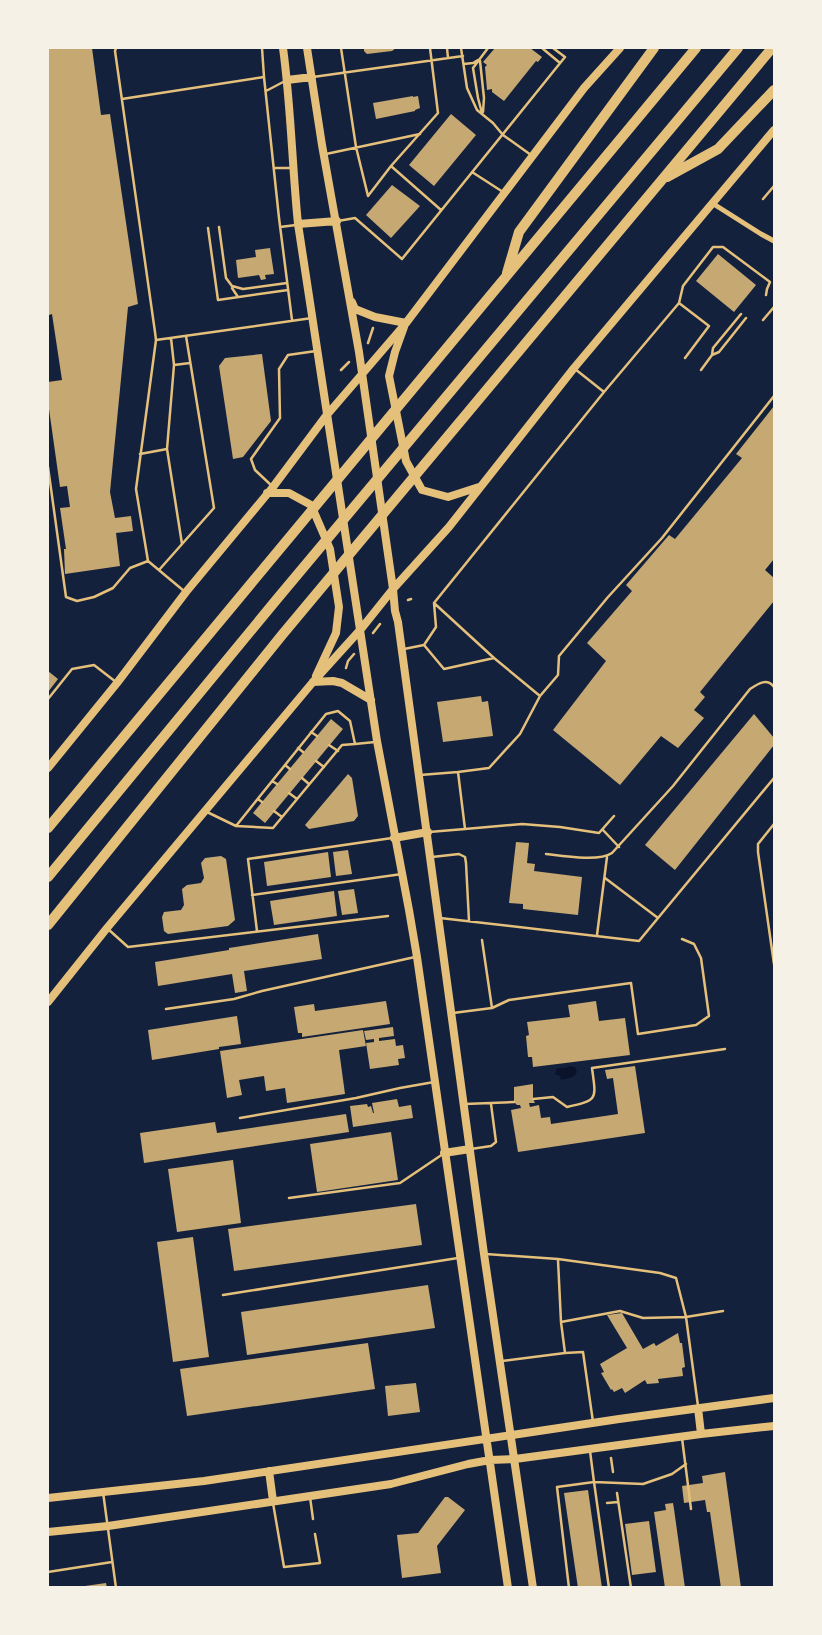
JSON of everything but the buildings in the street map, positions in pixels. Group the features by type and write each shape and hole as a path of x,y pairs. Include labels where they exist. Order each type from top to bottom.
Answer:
{"highway":[{"path":"506,277 519,232 654,48"},
{"path":"48,828 696,48"},
{"path":"48,877 277,599 738,48"},
{"path":"48,925 282,635 772,48"},
{"path":"662,180 718,150 774,90"}],"main road":[{"path":"283,48 298,224 318,350 326,416 361,629 377,741 417,957 508,1588"},
{"path":"307,48 362,372 428,832 484,1254 533,1588"},
{"path":"48,768 117,683 186,592 273,486 326,416 406,323 584,88 620,48"},
{"path":"287,80 312,77"},
{"path":"48,1002 107,928 313,682 449,527 574,368 774,130"},
{"path":"298,224 337,221"},
{"path":"350,298 355,309 375,317 406,323"},
{"path":"406,323 394,352 389,376 406,461 422,490 448,497 480,487"},
{"path":"267,493 289,493 311,505 330,549 339,607 336,633 313,682"},
{"path":"313,682 333,681 342,683 372,700"},
{"path":"394,838 428,832"},
{"path":"444,1153 470,1149"},
{"path":"48,1498 269,1471 774,1398"},
{"path":"698,1408 701,1434"},
{"path":"48,1532 108,1526 391,1484 490,1460 515,1459 774,1426"},
{"path":"269,1471 273,1501"}],"street":[{"path":"712,203 774,241"}],"lane":[{"path":"116,48 156,340 136,489 148,561 186,592"},
{"path":"262,48 280,227 292,320"},
{"path":"341,48 356,146 368,196 391,166 438,113 430,48"},
{"path":"447,48 448,58"},
{"path":"462,48 467,88 477,110 493,123 503,135 532,156"},
{"path":"483,114 473,68 488,48"},
{"path":"542,48 560,63"},
{"path":"337,221 356,218 402,259 560,63 564,57 553,48"},
{"path":"312,77 463,56"},
{"path":"464,64 473,63 479,59"},
{"path":"479,59 484,98 483,114"},
{"path":"122,99 264,77"},
{"path":"266,91 287,80"},
{"path":"324,154 420,134"},
{"path":"391,166 441,210"},
{"path":"274,168 292,168"},
{"path":"472,172 504,192"},
{"path":"763,199 774,186"},
{"path":"280,227 298,224"},
{"path":"219,227 226,278 238,297"},
{"path":"208,228 218,300 288,290"},
{"path":"402,650 424,645 436,627 434,603 604,392 679,303 683,286 713,247 723,247 770,282 766,295"},
{"path":"232,286 243,289 287,283"},
{"path":"760,290 767,288"},
{"path":"679,303 709,326 685,358"},
{"path":"762,320 774,307"},
{"path":"700,370 712,354 713,348 741,314"},
{"path":"156,340 313,317"},
{"path":"712,354 719,352 746,318"},
{"path":"159,570 214,508 186,336"},
{"path":"171,338 174,365 167,449 182,544"},
{"path":"273,486 254,470 250,459 280,418 279,369 288,355 318,350"},
{"path":"174,365 190,362"},
{"path":"574,368 604,392"},
{"path":"420,775 489,768 520,734 540,696 558,675 559,656 608,597 662,538 774,396"},
{"path":"140,454 167,449"},
{"path":"48,467 66,597 77,601 94,597 113,588 130,568 148,561"},
{"path":"434,603 494,658 540,696"},
{"path":"424,645 444,669 494,658"},
{"path":"48,699 72,669 94,665 117,683"},
{"path":"546,854 607,857 673,786 750,689 760,682 766,682 774,687"},
{"path":"236,826 326,714 338,711 350,721 355,744"},
{"path":"311,732 317,736"},
{"path":"205,811 236,826 273,828 342,745 377,741"},
{"path":"330,745 338,751"},
{"path":"298,748 303,752"},
{"path":"316,761 324,767"},
{"path":"284,765 290,769"},
{"path":"458,772 465,829"},
{"path":"302,778 310,784"},
{"path":"438,918 639,941 774,778"},
{"path":"272,781 277,784"},
{"path":"290,793 298,799"},
{"path":"258,799 262,802"},
{"path":"274,811 282,817"},
{"path":"428,832 522,824 560,826 599,833 614,816"},
{"path":"774,824 758,844 758,852 774,964"},
{"path":"602,829 619,846"},
{"path":"258,931 248,859 394,838"},
{"path":"431,858 459,854 464,857 466,863 469,921"},
{"path":"597,935 607,857"},
{"path":"252,895 402,874"},
{"path":"605,878 658,918"},
{"path":"107,928 128,947 388,916"},
{"path":"451,1013 492,1008 509,1000 630,983 638,1034 696,1024 709,1016 701,958 694,944 682,939"},
{"path":"482,940 492,1008"},
{"path":"166,1008 234,999 262,991 417,957"},
{"path":"533,1099 553,1097 568,1107 589,1102 593,1099 595,1090 592,1068 724,1049"},
{"path":"240,1118 356,1098 434,1082"},
{"path":"464,1104 514,1102"},
{"path":"470,1149 491,1146 496,1142 491,1104"},
{"path":"289,1198 400,1183 444,1153"},
{"path":"484,1254 558,1259 660,1273 676,1278 686,1317 698,1408"},
{"path":"223,1295 460,1258"},
{"path":"558,1259 561,1322 565,1353"},
{"path":"561,1322 620,1311 644,1318 686,1317 724,1311"},
{"path":"500,1362 583,1352 594,1423"},
{"path":"682,1437 692,1509"},
{"path":"590,1448 610,1588"},
{"path":"569,1588 557,1488 594,1482 644,1484 672,1474 686,1464"},
{"path":"103,1492 116,1588"},
{"path":"310,1496 313,1518"},
{"path":"273,1501 284,1567 320,1563 315,1534"},
{"path":"48,1572 112,1562"}],"path":[{"path":"366,345 370,341 373,328"},
{"path":"341,370 349,362"},
{"path":"373,633 380,624"},
{"path":"346,668 348,661 354,654"},
{"path":"612,1458 613,1472"},
{"path":"617,1494 631,1588"},
{"path":"607,1503 618,1502"}],"water":[{"path":"575,1067 577,1072 572,1077 561,1080 560,1076 555,1074 557,1068"}]}
